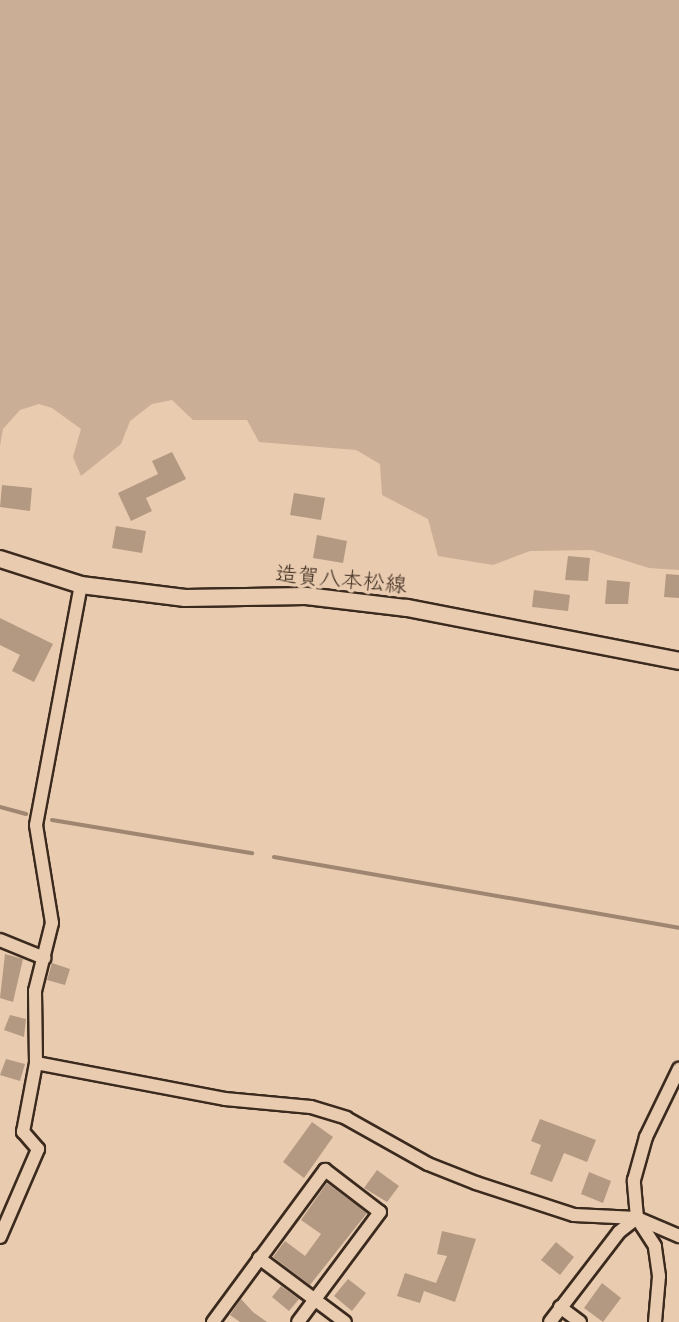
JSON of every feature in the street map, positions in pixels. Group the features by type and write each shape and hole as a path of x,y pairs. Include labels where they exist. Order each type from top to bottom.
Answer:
{"main road":[{"name":"造賀八本松線","path":"0,559 81,585 185,598 306,596 407,608 679,661"}],"street":[{"path":"0,1237 38,1149 23,1132 36,1063 35,991 52,923 36,825 81,585"},
{"path":"0,940 44,958"},
{"path":"36,1063 225,1099 311,1107 346,1118 428,1164 476,1183 574,1215 637,1218 679,1236"},
{"path":"655,1322 659,1276 655,1246 637,1218 634,1180 646,1137 679,1069"},
{"path":"213,1322 325,1170 380,1212 298,1322"},
{"path":"550,1322 619,1232 637,1218"},
{"path":"259,1258 345,1322"},
{"path":"560,1307 580,1322"}],"shaded area":[{"path":"0,0 679,0 679,570 649,568 592,550 530,551 493,565 438,556 428,519 382,495 380,464 356,450 259,442 247,420 193,420 172,400 152,404 130,421 121,444 81,476 73,457 81,429 52,408 39,404 20,410 3,429 0,446"}],"building":[{"path":"172,452 186,479 146,498 152,511 131,521 118,493 158,474 152,461"},
{"path":"2,485 32,488 30,511 0,507"},
{"path":"294,493 325,498 321,520 290,515"},
{"path":"116,526 146,531 142,553 112,548"},
{"path":"317,535 347,541 343,563 313,558"},
{"path":"568,556 590,558 588,581 565,580"},
{"path":"666,574 679,575 679,598 664,597"},
{"path":"607,580 630,582 628,604 605,604"},
{"path":"534,590 570,595 568,611 532,607"},
{"path":"0,618 53,644 34,682 12,671 20,655 0,645"},
{"path":"5,954 23,959 13,1002 0,998"},
{"path":"52,963 70,969 65,985 47,980"},
{"path":"10,1015 26,1019 24,1037 4,1030"},
{"path":"6,1059 25,1064 20,1081 0,1075"},
{"path":"540,1119 596,1140 587,1162 564,1153 552,1182 530,1174 541,1145 531,1141"},
{"path":"312,1122 333,1137 304,1178 283,1162"},
{"path":"377,1170 399,1186 387,1202 364,1188"},
{"path":"589,1172 611,1181 603,1203 581,1194"},
{"path":"327,1183 367,1213 310,1285 273,1257 285,1241 305,1256 321,1234 301,1220"},
{"path":"442,1231 476,1239 455,1302 424,1291 420,1303 397,1296 405,1273 436,1283 447,1256 437,1254"},
{"path":"556,1242 574,1257 560,1275 541,1260"},
{"path":"348,1279 366,1293 352,1311 334,1296"},
{"path":"602,1283 621,1298 603,1322 584,1308"},
{"path":"281,1286 299,1299 289,1311 272,1297"},
{"path":"241,1299 267,1322 240,1322 230,1315"}],"waterway":[{"path":"0,807 26,814"},
{"path":"52,820 252,853"},
{"path":"274,857 679,928"}]}
